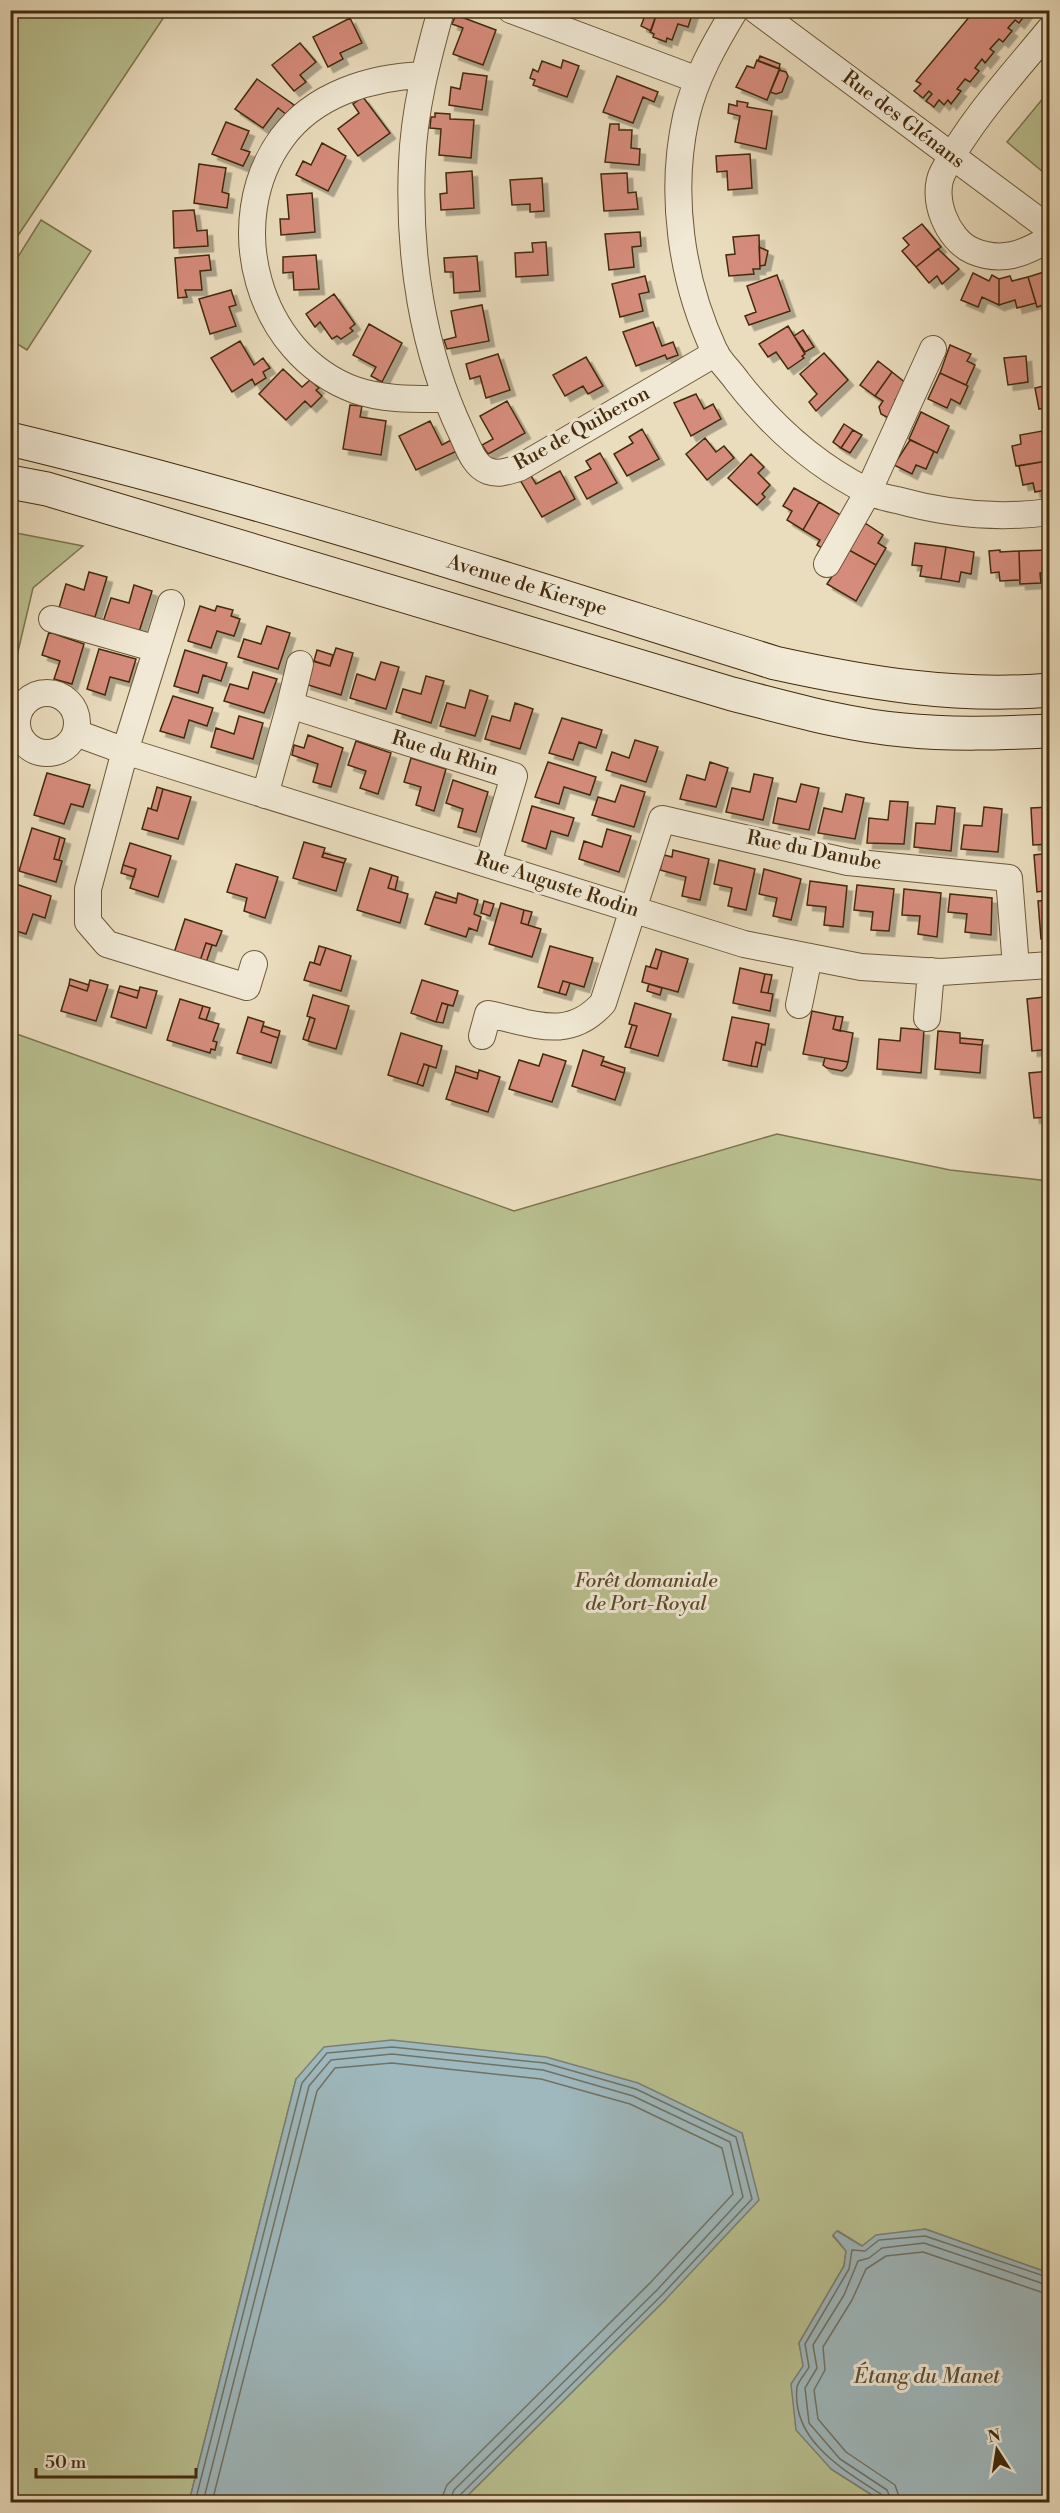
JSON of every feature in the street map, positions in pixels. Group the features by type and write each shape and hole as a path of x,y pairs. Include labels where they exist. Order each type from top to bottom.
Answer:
{"main road":[{"name":"Avenue de Kierspe","path":"10,439 190,484 775,663 851,680 934,691 1050,690"},
{"path":"10,482 47,489 732,694 830,719 902,730 996,734 1050,730"}],"street":[{"name":"Rue de Quiberon","path":"441,10 423,75 412,161 411,238 419,298 445,399 474,459 486,470 500,473 519,468 716,353"},
{"path":"511,10 698,80"},
{"path":"735,10 715,42 698,80 686,116 680,160 678,218 691,285 716,353 757,407 806,454 868,492 937,511 1015,517 1050,512"},
{"name":"Rue des Glénans","path":"756,10 1050,229"},
{"path":"1050,28 975,121 942,174 939,194 942,214 953,235 968,248 993,257 1013,257 1050,238"},
{"path":"423,75 387,77 347,89 315,106 282,137 265,171 253,208 250,250 262,294 283,336 317,368 354,390 397,399 445,399"},
{"path":"827,564 868,492 933,349"},
{"path":"171,603 125,751 88,889 88,922 107,944 247,987 254,964"},
{"path":"52,619 157,649"},
{"path":"265,795 300,664"},
{"name":"Rue du Rhin","path":"290,705 514,776 488,863"},
{"name":"Rue Auguste Rodin","path":"76,733 125,751 744,944 861,967 931,971 1050,965"},
{"name":"Rue du Danube","path":"635,909 662,819 848,862 1010,878 1016,967"},
{"path":"482,1036 488,1014 556,1028 588,1019 603,1003 635,909"},
{"path":"799,1005 809,957"},
{"path":"927,1017 931,971"}],"green space":[{"path":"10,11 168,11 11,246"},
{"path":"1049,91 1049,177 1007,142"},
{"path":"41,220 91,251 27,350 11,340 11,268"},
{"path":"11,532 83,546 33,588 11,681"},
{"name":"Forêt domaniale de Port-Royal","path":"11,1032 514,1211 777,1134 950,1170 1049,1181 1049,2273 925,2229 862,2246 838,2231 833,2236 846,2251 844,2266 799,2343 831,2469 883,2502 461,2502 666,2299 749,2162 742,2133 296,2079 189,2502 11,2502"}],"water":[{"path":"392,2040 546,2057 638,2083 742,2133 759,2200 666,2299 461,2502 189,2502 296,2079 324,2047"},
{"name":"Étang du Manet","path":"925,2229 1049,2273 1049,2502 883,2502 831,2469 796,2430 791,2384 803,2366 799,2343 844,2266 846,2251 833,2235 837,2231 862,2246 876,2235"}],"building":[{"path":"647,10 658,10 651,31 641,26"},
{"path":"658,10 693,12 688,27 678,24 672,40 667,38 666,42 653,37 654,34 650,32"},
{"path":"975,10 1028,11 1019,23 1015,20 1008,28 1012,31 1003,42 999,39 990,49 994,52 985,63 982,59 975,68 979,71 970,82 965,79 957,89 961,91 951,104 948,100 944,105 939,100 934,107 926,101 932,94 929,91 923,98 914,91 921,84 916,81"},
{"path":"456,15 496,30 483,65 453,54 463,28 452,24"},
{"path":"350,18 362,43 340,53 343,59 328,67 313,37"},
{"path":"300,43 316,62 300,75 306,82 294,91 272,65"},
{"path":"760,56 780,64 779,69 758,61"},
{"path":"563,60 579,66 567,97 533,85 535,80 530,78 533,69 538,72 542,61 561,68"},
{"path":"757,60 780,69 767,100 736,87 747,66 754,68"},
{"path":"779,70 786,72 788,76 782,92 776,94 770,92"},
{"path":"463,73 487,76 482,110 449,105 451,87 460,89"},
{"path":"617,76 658,92 654,102 643,97 633,123 603,112"},
{"path":"257,79 294,105 287,115 278,108 263,128 235,109"},
{"path":"363,97 390,133 358,156 338,129 359,113 353,104"},
{"path":"737,101 748,103 747,107 772,111 766,149 735,142 740,116 728,113 729,104 737,106"},
{"path":"435,113 450,114 450,119 474,120 471,158 439,155 441,129 430,128 431,117 435,117"},
{"path":"226,122 249,131 241,149 250,152 243,166 212,154"},
{"path":"610,124 619,124 619,130 632,130 631,148 640,149 639,165 605,162"},
{"path":"322,143 346,156 328,191 296,175 303,161 311,165"},
{"path":"750,154 752,188 728,190 727,171 717,172 716,156"},
{"path":"199,164 226,168 222,192 229,194 227,208 194,203"},
{"path":"472,171 474,208 441,210 440,194 447,193 446,173"},
{"path":"627,173 628,193 636,192 638,209 604,211 601,174"},
{"path":"542,178 544,211 530,212 530,204 512,205 510,180"},
{"path":"312,193 315,232 281,235 280,219 289,219 287,195"},
{"path":"194,210 197,231 207,230 208,246 174,248 173,211"},
{"path":"922,224 941,247 916,267 902,251 909,245 903,238"},
{"path":"640,232 641,246 632,247 634,267 609,270 605,234"},
{"path":"759,235 760,269 753,269 754,274 729,276 726,255 735,254 733,237"},
{"path":"546,242 548,275 516,277 515,253 533,252 532,243"},
{"path":"759,247 768,251 765,265 760,266"},
{"path":"938,249 959,269 942,284 937,276 929,283 916,267"},
{"path":"209,255 211,270 200,271 202,290 185,290 187,297 178,298 175,258"},
{"path":"316,255 319,289 294,290 293,272 283,273 283,257"},
{"path":"477,256 480,291 454,293 453,272 445,272 444,258"},
{"path":"1050,270 1050,303 1037,307 1028,277"},
{"path":"973,273 989,281 992,275 999,279 999,305 982,297 978,307 961,300"},
{"path":"777,275 790,311 749,325 745,316 756,312 747,286"},
{"path":"645,276 649,292 639,294 643,311 620,317 612,284"},
{"path":"1010,276 1012,281 1028,277 1036,303 1017,308 1015,300 999,305 999,279"},
{"path":"231,290 236,305 229,307 236,326 210,334 199,299"},
{"path":"334,294 355,324 350,328 353,331 341,339 337,336 332,339 320,322 315,327 306,314"},
{"path":"482,305 489,341 447,349 444,340 456,337 451,311"},
{"path":"653,322 662,346 673,342 678,355 667,359 665,355 636,366 623,332"},
{"path":"369,324 402,343 382,382 371,376 376,367 353,355"},
{"path":"788,326 805,354 802,356 804,358 788,369 776,352 768,357 759,344"},
{"path":"803,330 814,347 805,352 794,336"},
{"path":"240,341 254,365 263,358 270,368 263,372 266,378 255,385 252,379 232,392 211,358"},
{"path":"950,345 971,354 967,361 975,365 966,385 940,373"},
{"path":"824,353 848,380 816,411 809,402 817,394 800,374"},
{"path":"498,354 510,390 486,398 480,376 470,379 466,364"},
{"path":"1026,356 1028,382 1008,385 1004,358"},
{"path":"586,357 603,386 588,394 583,386 565,396 553,375"},
{"path":"878,361 892,372 875,396 860,385"},
{"path":"283,369 302,387 310,380 319,388 316,390 322,396 311,407 305,401 286,420 259,394"},
{"path":"892,372 907,384 895,400 900,403 892,420 881,414 879,407 883,401 875,396"},
{"path":"940,373 968,386 960,404 951,399 947,408 928,399"},
{"path":"1044,386 1049,407 1039,409 1035,388"},
{"path":"696,394 704,409 713,404 721,419 691,436 674,403"},
{"path":"507,401 525,433 488,454 482,445 493,439 480,416"},
{"path":"350,405 362,406 360,417 386,421 381,455 343,449"},
{"path":"921,412 949,426 937,453 909,439"},
{"path":"430,421 442,445 451,440 457,451 416,470 399,436"},
{"path":"844,424 853,430 841,448 833,442"},
{"path":"642,429 659,459 627,476 614,454 633,443 629,437"},
{"path":"853,430 862,435 850,453 841,448"},
{"path":"1042,431 1047,461 1016,466 1012,446 1021,444 1020,435"},
{"path":"705,438 716,452 724,446 734,458 707,480 686,454"},
{"path":"910,440 934,451 926,469 916,465 912,474 894,465"},
{"path":"600,453 617,483 587,499 575,477 591,469 586,461"},
{"path":"751,454 764,467 758,473 770,485 762,494 765,497 757,505 728,478"},
{"path":"1047,461 1050,489 1035,492 1033,483 1023,485 1019,466"},
{"path":"560,471 575,499 542,517 520,480 530,474 536,484"},
{"path":"794,488 819,502 803,530 787,520 792,511 783,506"},
{"path":"819,502 844,517 825,550 817,545 820,540 803,530"},
{"path":"865,523 883,535 878,543 886,548 876,565 849,550"},
{"path":"915,543 946,547 941,579 920,576 922,566 912,565"},
{"path":"946,547 974,552 971,574 961,572 959,582 941,579"},
{"path":"849,550 876,565 856,601 827,584"},
{"path":"1000,550 1000,552 1019,551 1020,580 1000,581 999,572 991,573 989,551"},
{"path":"1048,550 1049,573 1040,573 1041,583 1020,584 1019,551"},
{"path":"89,572 107,577 95,617 59,608 66,584 84,590"},
{"path":"134,585 152,591 139,632 103,622 111,598 129,603"},
{"path":"200,606 215,611 217,606 233,610 231,616 240,619 234,636 217,631 211,648 188,641"},
{"path":"267,626 290,633 278,669 238,657 244,639 261,644"},
{"path":"49,632 84,644 72,684 54,679 60,661 42,655"},
{"path":"336,648 353,653 341,695 305,684 312,661 330,666"},
{"path":"99,649 136,659 129,682 110,677 105,695 87,689"},
{"path":"185,650 227,663 221,681 203,675 198,693 174,686"},
{"path":"317,650 333,655 330,666 314,661"},
{"path":"381,662 399,667 386,709 350,698 357,674 375,680"},
{"path":"253,672 277,679 264,713 224,701 230,684 248,689"},
{"path":"426,676 444,681 431,723 396,712 403,689 421,694"},
{"path":"470,690 488,696 475,736 440,726 447,703 465,708"},
{"path":"173,696 213,708 207,726 189,720 184,738 160,731"},
{"path":"515,703 533,709 520,749 485,739 492,716 510,721"},
{"path":"239,716 263,723 253,759 211,747 216,728 234,734"},
{"path":"562,718 602,730 596,748 579,742 573,760 549,753"},
{"path":"308,735 343,748 331,787 313,782 318,764 292,755 294,745 304,748"},
{"path":"635,740 658,747 646,782 606,770 612,752 629,758"},
{"path":"356,741 391,753 378,794 360,788 366,771 348,765"},
{"path":"411,758 446,769 434,811 416,805 421,787 404,782"},
{"path":"548,762 596,777 590,795 564,787 559,804 535,797"},
{"path":"710,762 728,768 716,807 680,799 687,775 705,780"},
{"path":"47,773 90,785 83,807 71,804 64,824 34,815"},
{"path":"754,774 773,778 763,820 726,812 732,788 750,792"},
{"path":"453,780 488,792 476,832 458,827 463,809 446,803"},
{"path":"801,784 819,788 809,830 773,823 778,798 796,802"},
{"path":"621,785 645,792 634,827 592,815 598,797 615,802"},
{"path":"157,787 163,789 157,811 151,809"},
{"path":"163,789 191,797 178,839 142,829 148,808 157,811"},
{"path":"846,794 864,798 855,839 818,833 824,808 842,812"},
{"path":"890,801 908,802 904,844 867,843 869,818 888,820"},
{"path":"532,806 574,818 568,836 551,831 546,849 522,841"},
{"path":"937,806 955,808 951,851 914,847 916,823 935,824"},
{"path":"984,807 1002,809 998,852 961,849 964,825 982,826"},
{"path":"1050,807 1050,844 1033,845 1031,808"},
{"path":"32,828 60,837 54,859 62,861 56,882 19,871"},
{"path":"607,829 631,836 619,872 579,859 584,841 602,847"},
{"path":"60,837 65,839 59,860 54,859"},
{"path":"304,842 325,848 322,857 344,863 336,891 293,878"},
{"path":"130,843 171,856 158,897 130,888 136,869 123,865"},
{"path":"673,850 709,859 700,900 682,896 686,877 660,870 664,855 672,857"},
{"path":"324,853 346,859 344,863 322,857"},
{"path":"1050,853 1050,890 1037,892 1034,855"},
{"path":"719,860 755,869 746,910 728,906 732,888 714,884"},
{"path":"236,864 278,877 265,918 244,911 247,898 227,892"},
{"path":"123,865 136,869 134,877 121,873"},
{"path":"370,868 392,875 388,888 408,894 400,923 357,910"},
{"path":"764,869 801,879 791,920 773,916 777,898 759,894"},
{"path":"392,875 398,877 395,890 388,888"},
{"path":"810,881 847,886 843,927 824,925 826,907 807,905"},
{"path":"10,882 51,896 45,918 33,914 26,934 10,929"},
{"path":"857,885 894,889 889,931 871,930 873,912 854,910"},
{"path":"904,889 941,893 937,937 918,934 920,916 902,915"},
{"path":"436,892 457,899 456,903 434,897"},
{"path":"458,893 478,900 474,914 481,917 477,931 469,928 466,937 425,924 434,897 456,903"},
{"path":"950,894 992,898 991,935 965,932 967,914 948,912"},
{"path":"1050,900 1050,938 1041,939 1038,901"},
{"path":"484,901 494,904 490,916 481,913"},
{"path":"501,903 524,910 521,923 541,929 532,957 489,944"},
{"path":"524,910 532,912 528,925 521,923"},
{"path":"185,919 222,931 216,946 206,943 200,961 174,953"},
{"path":"206,943 212,945 206,963 200,961"},
{"path":"319,946 326,948 320,965 314,963"},
{"path":"550,946 593,958 584,987 563,981 559,993 538,987"},
{"path":"326,948 351,956 341,991 304,980 310,962 320,965"},
{"path":"656,949 662,951 657,969 650,967"},
{"path":"662,951 688,959 678,992 642,982 646,966 657,969"},
{"path":"740,968 765,974 761,992 773,994 770,1011 733,1003"},
{"path":"765,974 772,975 768,993 761,992"},
{"path":"70,979 89,985 87,991 69,985"},
{"path":"90,980 108,985 96,1021 61,1011 69,985 87,991"},
{"path":"422,980 458,991 453,1006 442,1003 436,1022 411,1013"},
{"path":"563,981 570,983 566,995 559,993"},
{"path":"649,984 662,988 660,995 647,991"},
{"path":"120,986 139,991 137,998 118,992"},
{"path":"140,987 157,991 146,1028 111,1017 118,992 137,998"},
{"path":"313,995 349,1006 336,1049 308,1041 315,1019 307,1016"},
{"path":"1044,997 1045,1005 1050,1005 1050,1049 1032,1051 1027,999"},
{"path":"180,999 203,1006 199,1018 219,1024 213,1041 217,1042 215,1050 211,1049 210,1053 167,1040"},
{"path":"442,1003 448,1005 443,1023 436,1022"},
{"path":"635,1003 671,1014 658,1056 630,1048 637,1026 629,1024"},
{"path":"203,1006 210,1008 206,1020 199,1018"},
{"path":"812,1011 836,1016 833,1029 853,1033 848,1062 803,1054"},
{"path":"836,1016 843,1017 840,1031 833,1029"},
{"path":"248,1017 264,1022 261,1032 278,1038 271,1063 237,1053"},
{"path":"310,1017 315,1019 308,1041 303,1039"},
{"path":"732,1017 769,1024 765,1045 756,1042 751,1066 723,1060"},
{"path":"632,1025 637,1026 630,1048 625,1047"},
{"path":"263,1026 280,1031 278,1038 261,1032"},
{"path":"901,1028 924,1030 921,1073 877,1069 879,1039 900,1041"},
{"path":"938,1031 960,1033 960,1043 982,1045 980,1073 935,1069"},
{"path":"401,1033 442,1046 436,1068 424,1064 417,1084 388,1075"},
{"path":"960,1038 983,1040 982,1045 960,1043"},
{"path":"756,1042 762,1044 757,1067 751,1066"},
{"path":"583,1050 604,1057 601,1065 624,1073 615,1100 572,1086"},
{"path":"543,1054 566,1061 552,1102 509,1089 519,1060 539,1066"},
{"path":"825,1058 848,1062 842,1071 823,1065"},
{"path":"603,1061 625,1068 624,1073 601,1065"},
{"path":"424,1064 429,1066 423,1086 417,1084"},
{"path":"456,1066 478,1073 477,1079 455,1072"},
{"path":"479,1070 500,1077 488,1112 446,1099 455,1072 477,1079"},
{"path":"1050,1071 1050,1117 1034,1118 1029,1073"}]}
